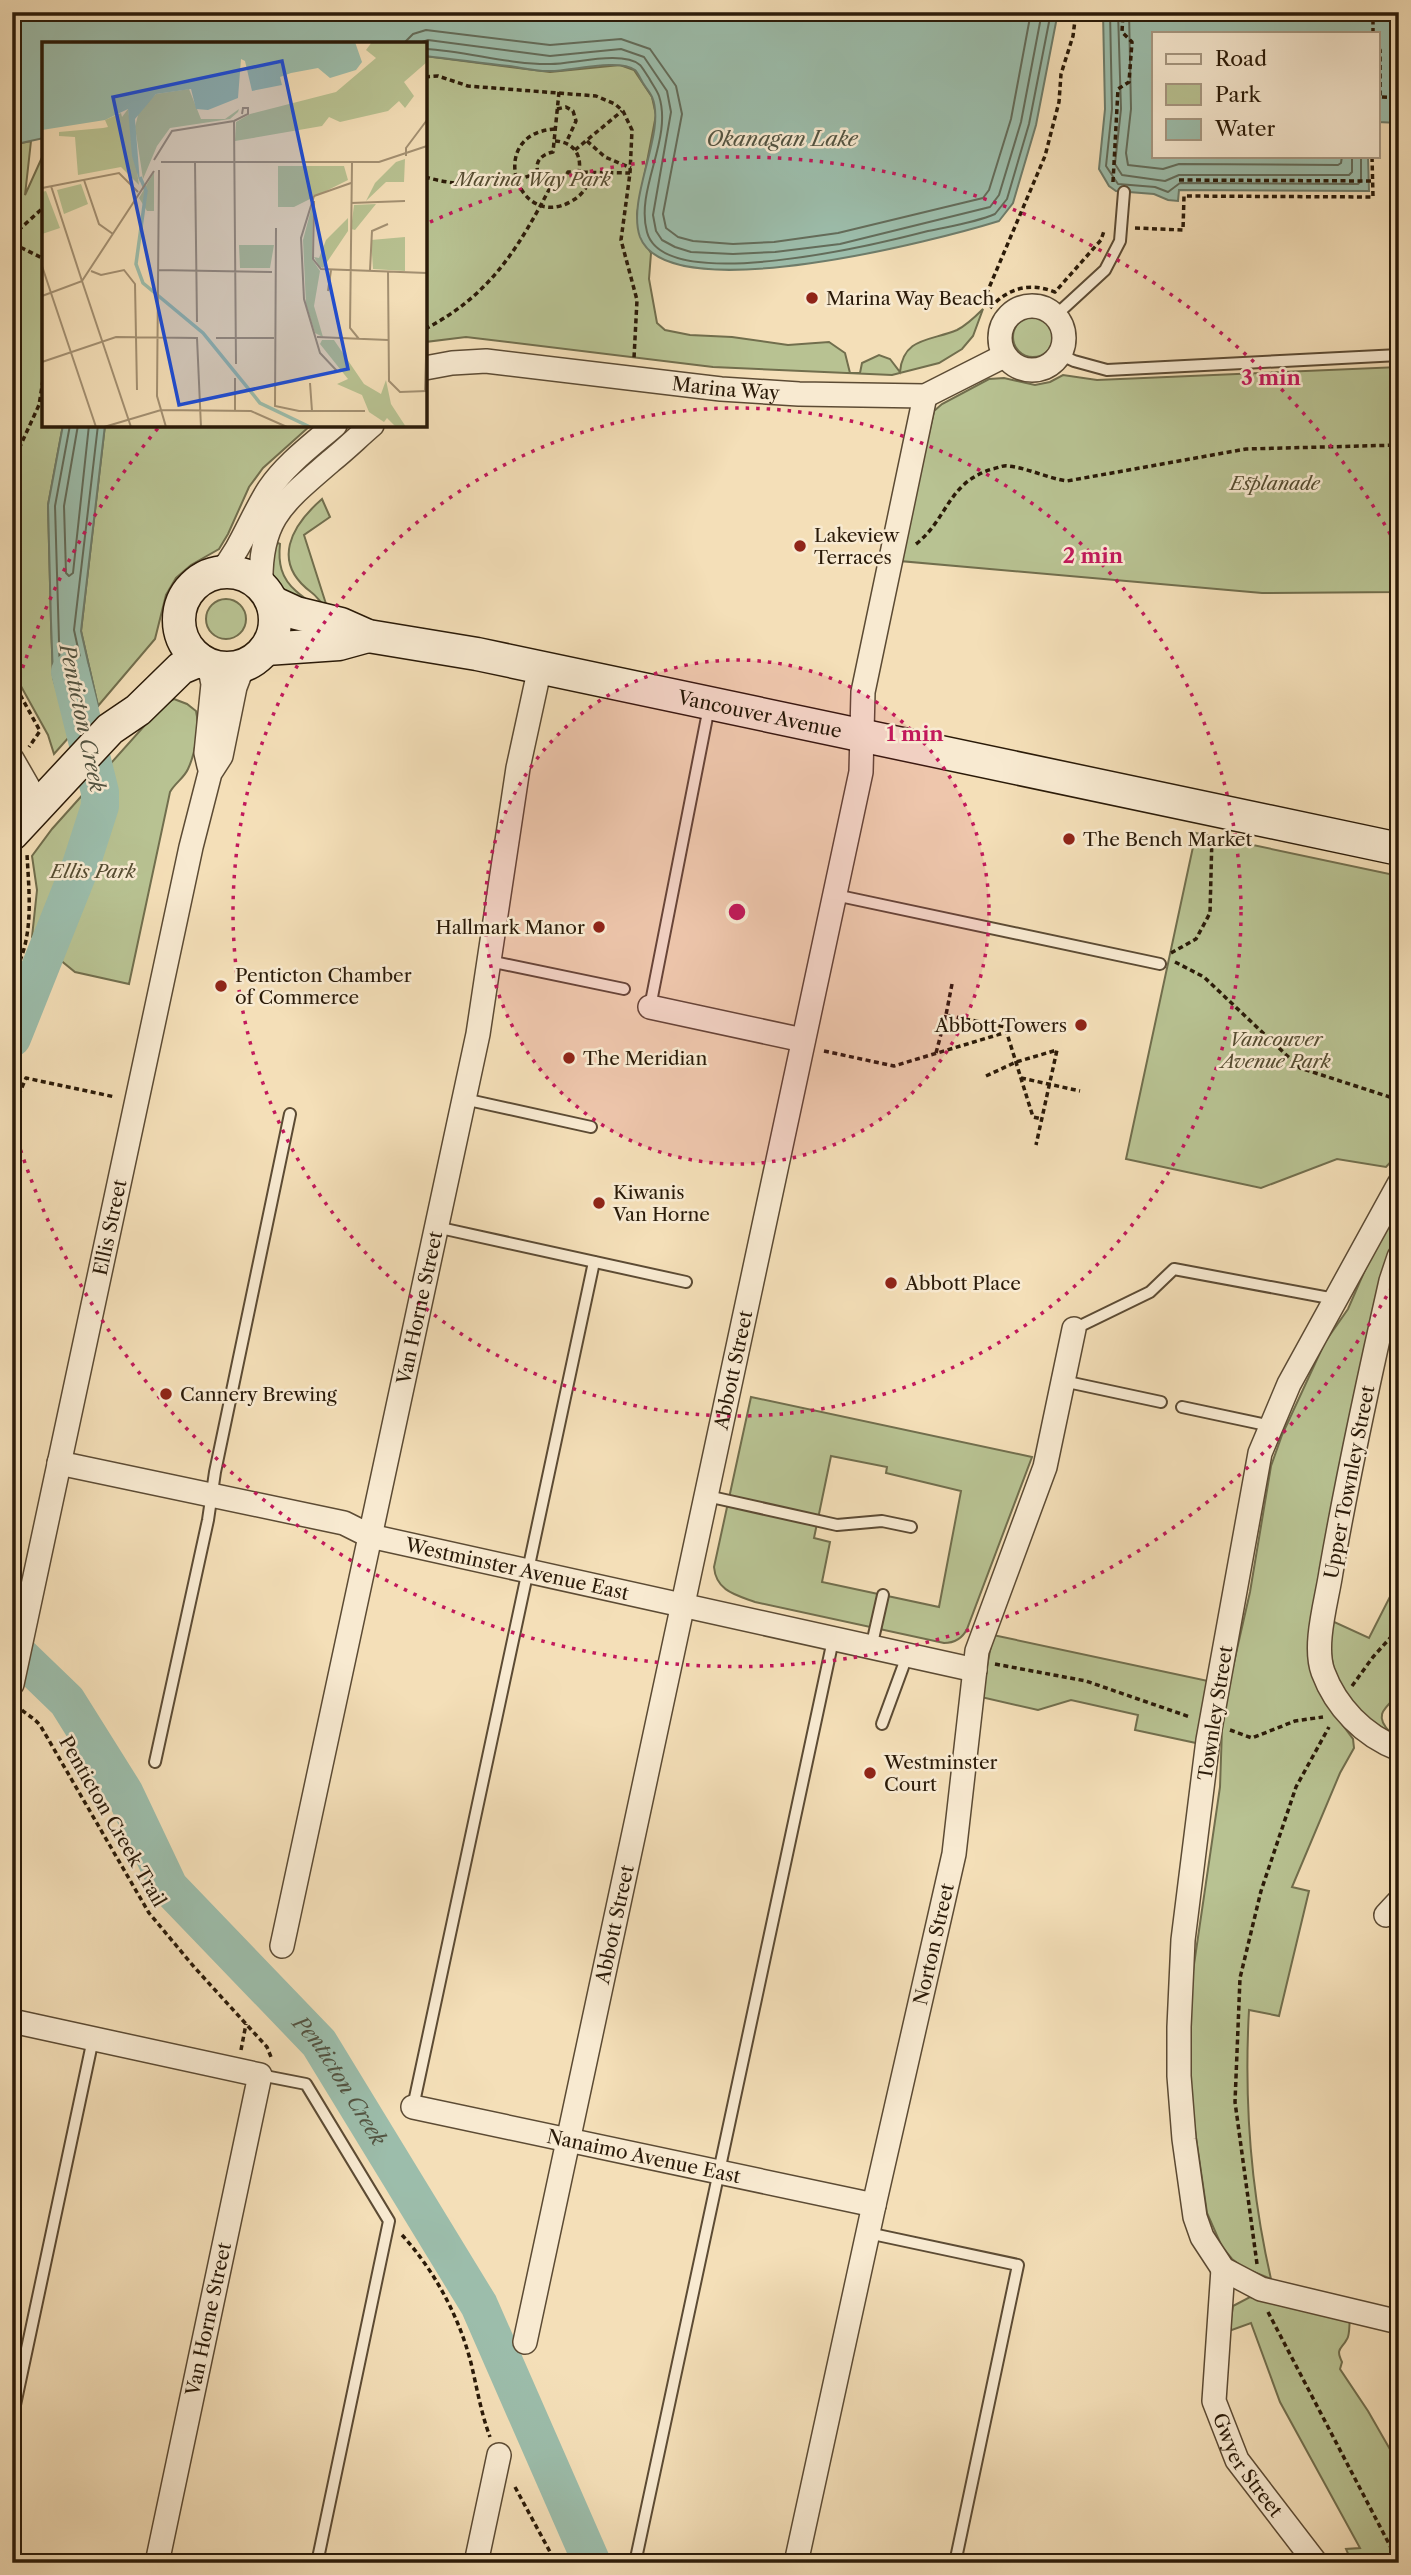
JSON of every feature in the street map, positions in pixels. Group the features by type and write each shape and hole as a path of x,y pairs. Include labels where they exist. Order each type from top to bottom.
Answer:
{"street":[{"path":"1028,306 1040,307 1055,316 1063,331 1064,342 1059,354 1047,366 1028,370 1019,368 1004,356 999,334 1002,324 1009,315 1028,306"},
{"name":"Marina Way","path":"430,371 468,361 486,361 721,389 799,394 925,396 1004,356"},
{"name":"Abbott Street","path":"525,2342 861,772 863,692 925,396"},
{"path":"220,573 234,556 255,513 276,480 333,427"},
{"path":"20,844 39,806 69,773 110,729 138,710 181,668 205,663 226,668 255,657 275,626 260,563 272,520 297,489 370,427"},
{"path":"205,663 190,650 179,625 179,615 186,595 200,580 220,573 249,577 266,594"},
{"name":"Vancouver Avenue","path":"266,594 296,613 341,624 368,636 427,644 540,667 1399,849"},
{"path":"110,729 124,700 167,649 179,625"},
{"name":"Vancouver Avenue","path":"255,657 339,644 368,636"},
{"name":"Ellis Street","path":"12,1684 191,847 210,772 221,756 235,687 255,657"},
{"name":"Ellis Street","path":"205,663 213,684 206,753 210,772"},
{"name":"Van Horne Street","path":"282,1946 478,1034 518,768 540,667"},
{"path":"12,759 39,806"},
{"path":"650,1007 802,1043"},
{"name":"Townley Street","path":"1223,2269 1202,2237 1195,2217 1184,2139 1179,2076 1183,1940 1211,1724 1260,1453 1289,1384 1399,1184"},
{"name":"Upper Townley Street","path":"1343,1703 1322,1670 1320,1638 1346,1486 1391,1281 1399,1257"},
{"name":"Norton Street","path":"796,2563 954,1854 976,1651 1045,1467 1074,1329"},
{"name":"Westminster Avenue East","path":"59,1463 344,1523 370,1536 683,1607 907,1656 975,1665"},
{"path":"1343,1703 1364,1731 1399,1749"},
{"path":"12,2021 93,2039 266,2065"},
{"name":"Van Horne Street","path":"157,2563 266,2065"},
{"name":"Nanaimo Avenue East","path":"413,2107 874,2205"},
{"path":"1223,2269 1261,2289 1399,2322"},
{"name":"Gwyer Street","path":"1223,2269 1214,2401 1237,2460 1316,2563"},
{"path":"476,2563 499,2455"}],"lane":[{"path":"1055,316 1105,270 1121,242 1124,192"},
{"path":"1059,354 1107,370 1399,355"},
{"path":"650,1007 710,703"},
{"path":"835,895 1160,964"},
{"path":"489,961 624,989"},
{"path":"464,1099 591,1126"},
{"path":"155,1762 290,1114"},
{"path":"436,1227 686,1282"},
{"path":"413,2107 594,1262"},
{"path":"1074,1329 1150,1293 1174,1269 1335,1299"},
{"path":"1063,1381 1161,1402"},
{"path":"1182,1407 1271,1426"},
{"path":"707,1496 837,1525 882,1521 911,1527"},
{"path":"871,1648 883,1595"},
{"path":"635,2563 833,1640"},
{"path":"882,1724 907,1656"},
{"path":"12,2419 93,2039"},
{"path":"266,2065 306,2084 389,2221 317,2563"},
{"path":"868,2233 1018,2265 955,2563"}],"path":[{"path":"984,302 1045,156 1059,103 1061,74 1073,36 1076,12"},
{"path":"1112,187 1118,89 1129,82 1132,42 1122,32 1123,12"},
{"path":"1373,12 1373,32"},
{"path":"1380,50 1380,97 1399,97"},
{"path":"427,76 438,76 468,86 559,92 606,99 623,111 632,130 621,240 637,300 634,363"},
{"path":"552,184 543,180 538,172 539,160 553,152 559,92"},
{"path":"557,109 566,107 573,111 576,121 566,143"},
{"path":"575,150 623,111"},
{"path":"555,129 537,133 520,148 514,163 516,180 522,192 541,205 557,206 572,201 584,191 591,173"},
{"path":"554,141 566,143 575,150 580,162 579,172"},
{"path":"587,141 605,157 630,171"},
{"path":"990,308 1004,294 1024,287 1041,287 1055,292 1101,240 1104,226 1183,230 1184,195 1373,197 1372,158"},
{"path":"427,328 457,309 491,281 523,239 552,184 563,180 568,172 630,171"},
{"path":"427,178 444,182 487,185 516,180 538,172"},
{"path":"1179,180 1373,181"},
{"path":"12,236 42,209"},
{"path":"12,248 22,248 42,257"},
{"path":"12,464 39,405 42,392"},
{"path":"889,564 929,534 959,487 982,472 1006,465 1067,481 1246,449 1399,445"},
{"path":"12,680 40,732"},
{"path":"1212,809 1210,913 1196,939 1164,956 1204,977 1300,1068 1399,1100"},
{"path":"12,976 24,953 30,903 20,844"},
{"path":"936,1054 953,984"},
{"path":"946,1015 1005,1027 1033,1117 1042,1119"},
{"path":"802,1043 894,1066 1007,1032"},
{"path":"986,1076 1016,1062 1057,1050 1036,1145"},
{"path":"12,1111 26,1078 136,1101"},
{"path":"1021,1078 1080,1091"},
{"path":"975,1665 1086,1681 1252,1738 1343,1703 1373,1657 1399,1628"},
{"name":"Penticton Creek Trail","path":"12,1699 22,1713 33,1717 40,1725 149,1913 267,2047 266,2065"},
{"path":"1258,2272 1235,2102 1240,1978 1261,1891 1296,1787 1329,1727"},
{"path":"389,2221 414,2248 447,2299 465,2343 489,2432 556,2563"},
{"path":"1264,2304 1399,2563"}],"green space":[{"name":"Marina Way Park","path":"427,56 550,72 620,65 634,70 652,97 656,115 637,214 641,237 651,253 649,279 657,323 665,330 788,345 829,342 845,353 850,373 860,373 862,363 879,355 890,359 900,372 902,361 912,346 957,330 983,309 973,336 962,349 939,363 892,375 713,367 466,337 427,342"},
{"path":"31,141 25,195 42,157 42,427 63,427 48,505 53,677 70,736 54,754 48,735 12,670 12,145"},
{"path":"1033,317 1047,323 1053,337 1047,351 1033,357 1019,351 1013,337 1019,323"},
{"name":"Esplanade","path":"1399,367 1399,592 1262,593 900,561 934,411 989,379 1004,378 1035,385 1050,382 1063,375 1097,380"},
{"path":"105,427 309,427 263,468 249,487 219,549 191,565 176,578 166,595 155,639 98,706 81,631"},
{"path":"322,499 330,517 304,535 327,607 299,580 291,569 289,557 294,532"},
{"path":"273,541 280,544 280,564 287,581 313,607 276,584 272,569"},
{"path":"226,599 240,605 246,619 240,633 226,639 212,633 206,619 212,605"},
{"name":"Ellis Park","path":"174,699 196,711 196,740 188,769 170,792 129,984 75,972 32,937 37,890 32,856 52,829 163,705"},
{"name":"Vancouver Avenue Park","path":"1196,833 1399,876 1399,1153 1386,1167 1337,1159 1261,1188 1126,1159"},
{"path":"1399,1192 1399,1231 1377,1305 1314,1638 1342,1724 1353,1739 1354,1748 1340,1773 1292,1887 1309,1891 1279,2016 1249,2010 1248,2112 1258,2213 1271,2279 1244,2268 1232,2259 1222,2247 1207,2213 1191,2103 1191,1985 1220,1787 1222,1729 1227,1693 1250,1592 1271,1466 1282,1435 1325,1342 1348,1309"},
{"path":"751,1397 1032,1457 967,1629 955,1641 944,1643 755,1602 723,1587 714,1567","holes":["831,1456 887,1467 886,1473 961,1491 939,1607 822,1582 830,1542 814,1538"]},
{"path":"1399,1579 1399,1694 1382,1716 1382,1721 1390,1732 1359,1711 1340,1686 1331,1657 1330,1620 1369,1638"},
{"path":"993,1635 1208,1681 1196,1743 1135,1730 1138,1715 1071,1700 1038,1710 981,1697"},
{"path":"1250,2297 1350,2319 1348,2337 1339,2351 1342,2362 1340,2369 1399,2465 1399,2563 1352,2563 1346,2549 1360,2548 1280,2402 1251,2323 1229,2331 1233,2306"}],"water":[{"name":"Okanagan Lake","path":"12,12 1058,12 1036,125 1013,203 999,221 923,241 809,264 751,269 700,268 661,258 640,237 638,204 651,146 655,111 652,97 636,71 618,65 536,70 427,56 427,42 42,42 42,138 12,145"},
{"path":"1103,12 1399,12 1399,123 1380,122 1380,32 1152,32 1152,158 1368,158 1369,191 1179,190 1178,201 1154,194 1116,191 1109,186 1099,169 1105,109"},
{"path":"63,427 105,427 81,631 98,706 70,736 53,677 48,505"}],"waterway":[{"name":"Penticton Creek","path":"12,1038 81,865 100,806 100,792 70,672"},
{"name":"Penticton Creek","path":"12,1648 67,1701 124,1792 169,1887 319,2043 479,2305 592,2563"}],"place":[{"name":"Marina Way Beach","path":"812,298"},
{"name":"Lakeview Terraces","path":"800,546"},
{"name":"The Bench Market","path":"1069,839"},
{"name":"Hallmark Manor","path":"599,927"},
{"name":"Penticton Chamber of Commerce","path":"221,986"},
{"name":"Abbott Towers","path":"1081,1025"},
{"name":"The Meridian","path":"569,1058"},
{"name":"Kiwanis Van Horne","path":"599,1203"},
{"name":"Abbott Place","path":"891,1283"},
{"name":"Cannery Brewing","path":"166,1394"},
{"name":"Westminster Court","path":"870,1773"}]}
